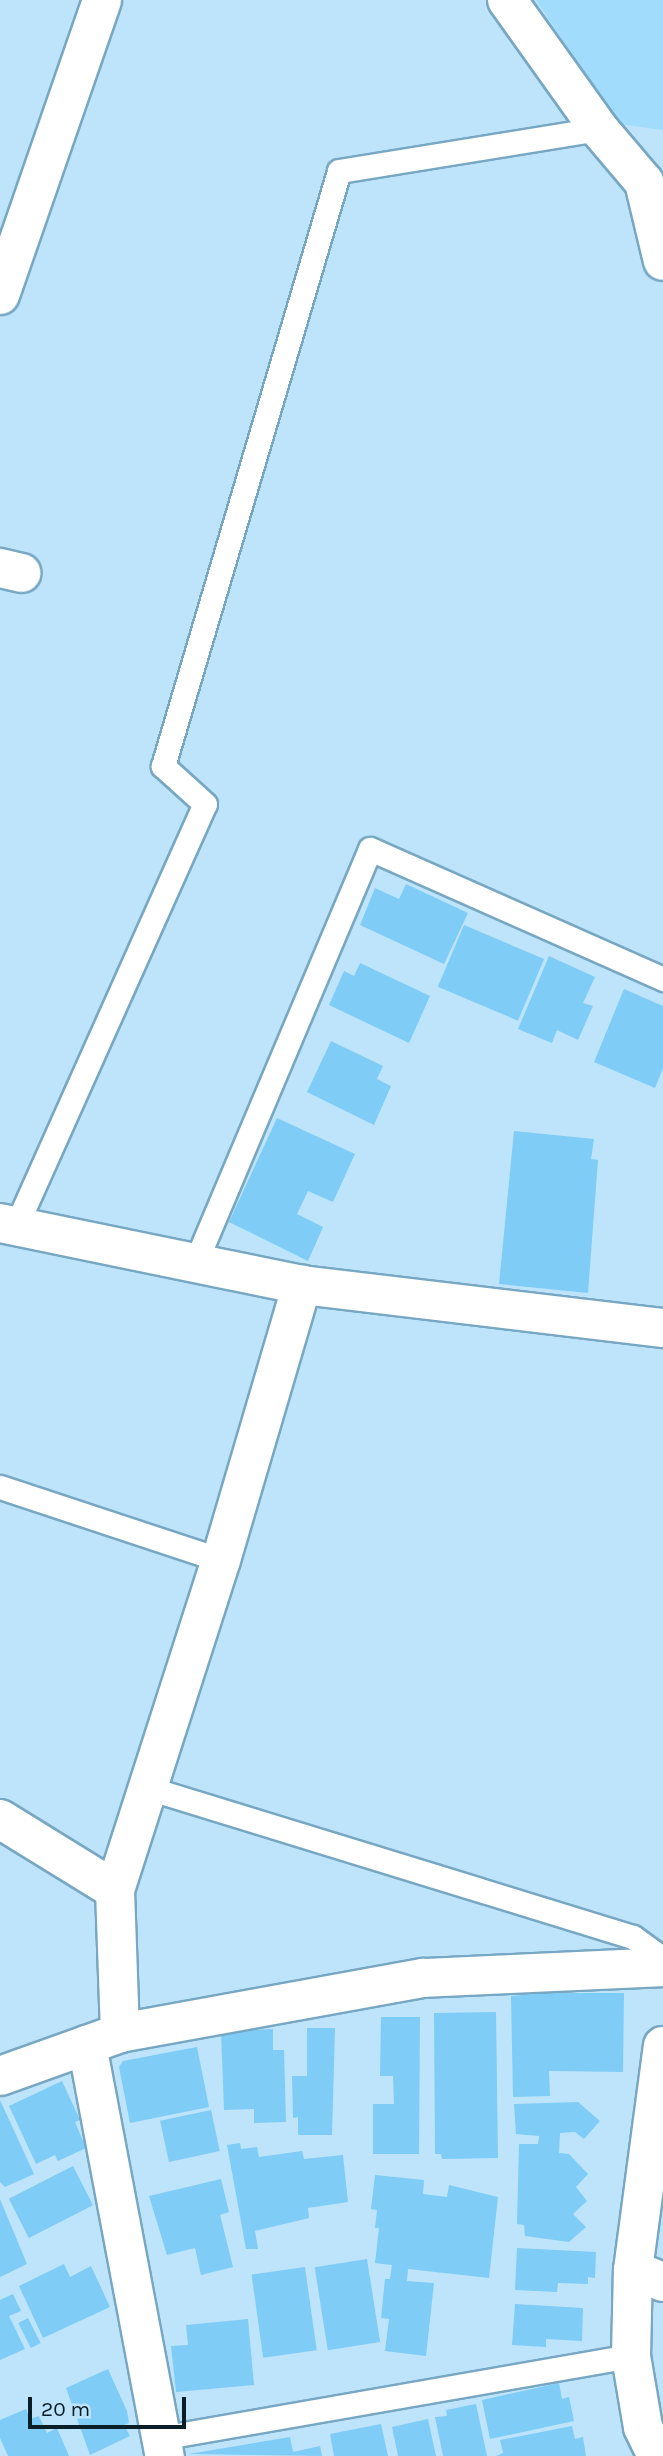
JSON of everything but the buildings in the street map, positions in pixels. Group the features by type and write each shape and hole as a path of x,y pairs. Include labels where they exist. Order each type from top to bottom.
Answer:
{"street":[{"path":"0,295 12,225 103,0"},
{"path":"507,0 598,130 653,175 663,261"},
{"path":"8,1224 302,1285 663,1328"},
{"path":"162,2447 104,2039 115,1890 221,1560 302,1285"},
{"path":"0,1819 115,1890"},
{"path":"0,2076 104,2039 423,1978 663,1967"},
{"path":"657,2456 643,2427 631,2357 648,2276 663,2046"}],"lane":[{"path":"8,1224 205,804 163,766 339,171 598,130"},
{"path":"196,1261 370,849 663,979"},
{"path":"0,1487 221,1560"},
{"path":"148,1788 633,1937 663,1959"},
{"path":"162,2447 631,2357"}],"shaded area":[{"path":"536,0 663,0 663,130 618,124"}]}
